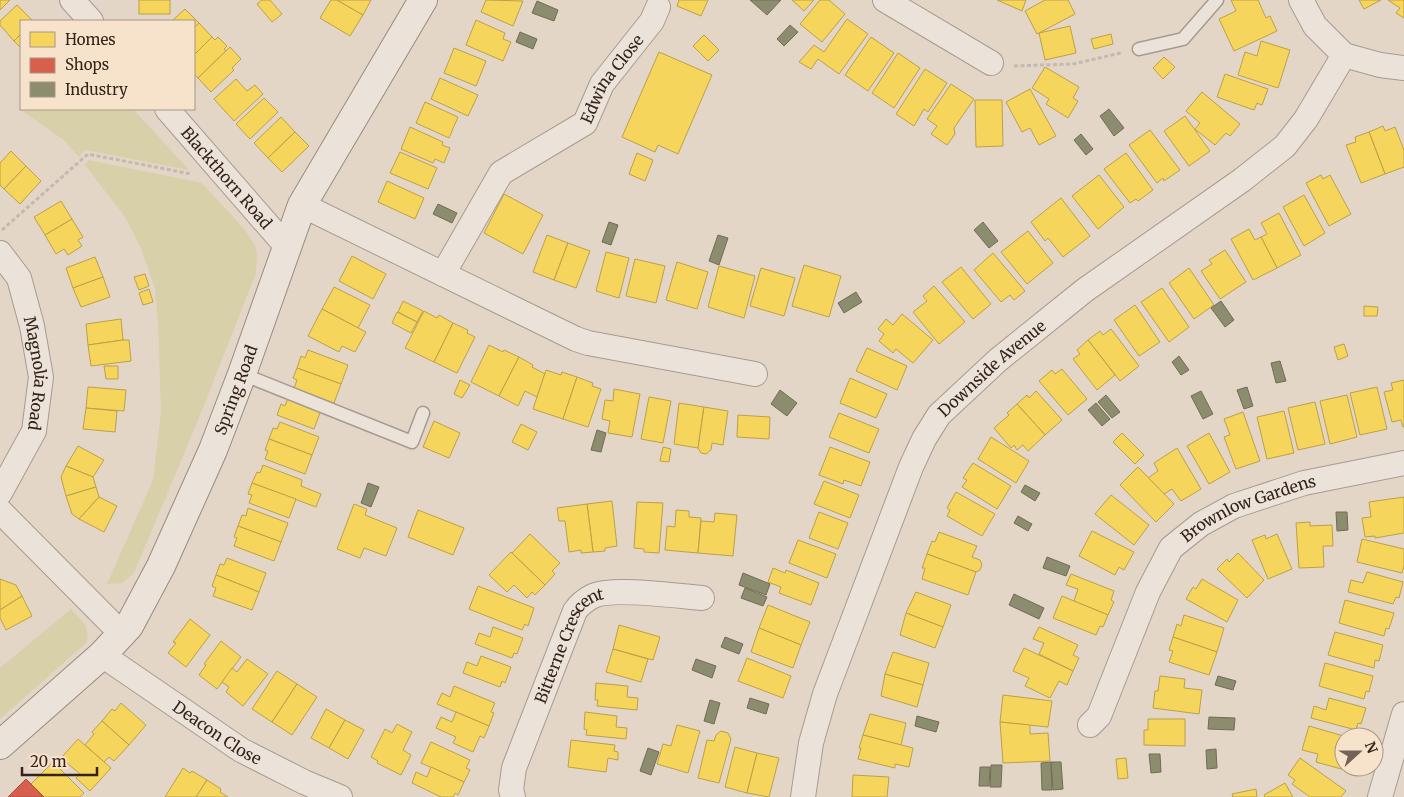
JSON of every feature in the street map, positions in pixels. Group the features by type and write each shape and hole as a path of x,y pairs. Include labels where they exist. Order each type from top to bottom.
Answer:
{"street":[{"path":"72,0 90,20"},
{"name":"Spring Road","path":"0,745 102,655 129,626 162,566 213,450 302,205 422,0"},
{"path":"885,0 991,63"},
{"path":"1301,0 1315,26 1344,55 1380,65 1404,68"},
{"name":"Edwina Close","path":"443,274 501,173 585,123 602,84 652,21 658,7"},
{"name":"Downside Avenue","path":"803,797 811,743 833,672 911,467 924,439 939,415 998,360 1085,290 1242,180 1285,146 1306,119 1344,55"},
{"name":"Blackthorn Road","path":"168,110 286,246"},
{"path":"302,205 576,339 588,343 755,374"},
{"name":"Magnolia Road","path":"0,253 19,278 32,326 40,378 34,431 0,493"},
{"name":"Brownlow Gardens","path":"1090,725 1099,716 1148,592 1171,548 1201,524 1234,506 1304,483 1404,463"},
{"path":"0,511 122,635"},
{"name":"Bitterne Crescent","path":"513,797 511,790 514,768 575,611 582,602 594,595 613,592 702,598"},
{"name":"Deacon Close","path":"102,655 241,750 304,782 340,797"},
{"path":"1380,797 1404,714"}],"lane":[{"path":"1139,49 1183,39 1217,0"},
{"path":"242,374 412,442 423,413"}],"path":[{"path":"991,63 1018,66 1073,64 1139,49"},
{"path":"0,232 88,154 230,181"}],"shaded area":[{"path":"21,110 134,110 189,170 85,150 79,157 64,140"},
{"path":"89,160 202,183 244,229 255,245 257,254 256,273 199,418 134,573 122,583 107,584 153,480 161,412 158,321 155,289 141,248 125,217 85,165"},
{"path":"71,609 87,629 86,643 0,719 0,668"}],"building: Homes":[{"path":"0,0 10,0 0,10"},
{"path":"139,0 170,0 170,14 139,14"},
{"path":"262,0 270,0 282,14 272,22 257,4"},
{"path":"331,0 337,0 363,15 350,36 320,18"},
{"path":"337,0 371,0 363,15"},
{"path":"486,0 523,1 513,26 481,12"},
{"path":"679,0 708,0 701,16 677,6"},
{"path":"792,0 814,0 804,11"},
{"path":"820,0 829,0 845,14 822,42 800,24"},
{"path":"997,0 1026,0 1022,11"},
{"path":"1045,0 1068,0 1075,14 1037,34 1025,11"},
{"path":"1231,0 1258,0 1266,18 1270,16 1277,31 1234,51 1219,19 1236,11"},
{"path":"1359,0 1381,0 1364,9"},
{"path":"1388,0 1404,0 1404,18 1396,13 1400,8"},
{"path":"17,5 32,20 20,20 20,35 14,41 0,25 0,21"},
{"path":"185,9 199,23 195,27 195,20 173,20"},
{"path":"847,19 868,34 839,74 818,59 811,69 799,62 814,45 824,52"},
{"path":"476,20 505,33 503,39 511,42 503,61 466,45"},
{"path":"199,23 212,37 195,54 195,27"},
{"path":"1070,26 1076,53 1045,60 1039,33"},
{"path":"1111,34 1113,44 1094,49 1091,39"},
{"path":"20,35 20,47 14,41"},
{"path":"704,35 719,50 708,61 693,46"},
{"path":"212,37 215,40 218,37 227,46 224,49 226,51 198,78 195,75 195,54"},
{"path":"871,37 894,53 868,91 845,75"},
{"path":"1261,41 1290,50 1278,88 1238,75 1245,52 1257,56"},
{"path":"230,47 241,59 232,68 234,70 211,92 198,78"},
{"path":"454,48 486,61 476,86 444,73"},
{"path":"659,52 712,75 678,154 658,145 655,152 622,137"},
{"path":"898,53 920,68 894,108 872,93"},
{"path":"1164,57 1175,67 1163,79 1153,68"},
{"path":"1045,67 1079,87 1073,98 1078,101 1068,118 1046,104 1049,99 1032,88"},
{"path":"925,69 947,83 928,112 924,109 914,126 896,114"},
{"path":"1225,74 1268,89 1262,105 1257,103 1254,110 1217,97"},
{"path":"440,78 478,95 468,116 431,99"},
{"path":"236,79 247,91 255,85 263,94 234,121 214,99"},
{"path":"951,84 974,99 954,128 955,134 947,145 931,134 937,126 927,119"},
{"path":"1030,89 1056,136 1039,145 1030,128 1022,132 1006,102"},
{"path":"1202,92 1240,124 1230,136 1226,133 1215,145 1195,129 1200,123 1186,111"},
{"path":"264,98 278,112 250,139 236,124"},
{"path":"975,100 1002,100 1003,146 976,147"},
{"path":"425,102 458,117 449,138 416,123"},
{"path":"1185,116 1210,151 1189,166 1164,131"},
{"path":"281,117 295,132 268,158 254,143"},
{"path":"1383,126 1385,131 1395,127 1404,150 1404,167 1385,174 1369,132"},
{"path":"410,127 443,142 442,145 450,148 444,163 435,159 433,163 401,149"},
{"path":"1150,130 1180,170 1164,181 1163,178 1157,183 1129,145"},
{"path":"295,132 309,146 282,172 268,158"},
{"path":"1369,132 1385,174 1361,183 1346,145 1356,142 1355,137"},
{"path":"11,151 26,166 4,189 0,185 0,163"},
{"path":"400,152 437,168 428,189 390,173"},
{"path":"637,153 653,160 645,181 629,174"},
{"path":"1126,153 1153,190 1138,201 1136,199 1130,203 1104,169"},
{"path":"26,166 41,181 20,204 4,189"},
{"path":"1099,175 1124,207 1098,229 1072,196"},
{"path":"1321,175 1323,179 1330,175 1351,214 1329,226 1306,183"},
{"path":"387,181 424,198 415,219 378,202"},
{"path":"504,194 543,215 523,254 484,233"},
{"path":"1304,195 1325,233 1304,246 1283,207"},
{"path":"1061,198 1090,236 1063,257 1048,238 1045,241 1031,222"},
{"path":"61,201 72,219 45,235 34,217"},
{"path":"1279,213 1301,255 1277,268 1261,237 1267,234 1261,223"},
{"path":"72,219 83,237 78,240 82,246 68,255 64,249 56,254 45,235"},
{"path":"1249,229 1255,240 1261,237 1277,268 1253,280 1231,239"},
{"path":"1028,231 1053,263 1027,284 1001,252"},
{"path":"547,235 568,243 554,280 533,272"},
{"path":"568,243 590,251 576,288 554,280"},
{"path":"1225,250 1246,282 1220,299 1201,271 1212,264 1209,260"},
{"path":"606,252 629,258 619,298 596,291"},
{"path":"993,253 1025,291 1014,300 1010,295 1001,302 974,270"},
{"path":"352,256 386,274 373,299 339,281"},
{"path":"95,257 103,277 73,288 66,268"},
{"path":"635,259 665,266 656,303 626,296"},
{"path":"677,262 708,272 697,309 666,300"},
{"path":"804,265 841,276 829,317 792,306"},
{"path":"719,266 755,276 744,318 708,307"},
{"path":"961,267 991,304 973,319 942,282"},
{"path":"761,268 795,278 784,316 750,306"},
{"path":"1189,268 1214,305 1194,319 1169,283"},
{"path":"145,274 149,286 139,290 134,277"},
{"path":"103,277 110,297 81,307 73,288"},
{"path":"934,286 965,322 939,344 913,312 927,301 923,296"},
{"path":"334,287 370,305 358,328 322,309"},
{"path":"1162,288 1189,327 1169,342 1141,302"},
{"path":"149,289 153,302 143,305 139,293"},
{"path":"403,301 423,311 417,322 398,312"},
{"path":"1135,305 1160,342 1139,356 1114,320"},
{"path":"1364,306 1378,307 1377,316 1364,316"},
{"path":"322,309 366,332 355,352 342,346 339,352 308,336"},
{"path":"424,311 437,318 439,315 453,323 434,362 405,348"},
{"path":"397,312 417,322 411,333 392,323"},
{"path":"902,314 933,340 913,363 896,349 893,353 879,341 884,334 878,329 886,319 893,325"},
{"path":"121,319 123,340 88,345 86,324"},
{"path":"453,323 468,330 467,333 475,337 457,373 434,362"},
{"path":"1111,329 1139,366 1120,381 1088,340 1100,331 1103,335"},
{"path":"129,340 131,361 91,366 88,345"},
{"path":"1088,340 1115,375 1097,390 1073,359 1080,354 1077,350"},
{"path":"1344,344 1348,356 1338,360 1334,347"},
{"path":"489,345 519,357 499,396 471,382"},
{"path":"867,348 907,366 897,390 856,371"},
{"path":"308,350 348,365 341,384 297,368 301,356 305,358"},
{"path":"519,357 545,374 537,397 525,391 518,406 499,396"},
{"path":"104,366 118,366 118,379 106,379"},
{"path":"297,368 341,384 334,403 294,388 297,380 293,378"},
{"path":"1062,369 1087,399 1068,415 1039,381 1052,370 1055,374"},
{"path":"546,370 561,375 562,372 577,377 563,419 533,409"},
{"path":"577,377 593,383 592,386 601,389 588,427 563,419"},
{"path":"850,378 887,394 876,418 840,403"},
{"path":"460,380 470,385 462,398 454,394"},
{"path":"1404,380 1403,427 1401,420 1392,422 1384,392 1393,390 1391,383"},
{"path":"88,387 126,390 124,411 86,408"},
{"path":"1377,387 1387,429 1360,435 1350,393"},
{"path":"614,389 640,394 632,437 608,433 610,421 602,419 605,400 613,401"},
{"path":"1036,391 1062,420 1045,435 1017,404 1027,395 1029,398"},
{"path":"1347,395 1357,437 1330,444 1320,401"},
{"path":"649,397 671,401 663,443 641,439"},
{"path":"288,398 321,410 314,429 277,415 281,404 285,406"},
{"path":"1315,402 1325,444 1298,450 1288,408"},
{"path":"679,403 704,407 698,448 674,444"},
{"path":"1017,404 1045,435 1028,451 1023,445 1017,450 1014,445 1011,448 994,428 1009,415 1007,413"},
{"path":"704,407 728,411 723,445 712,443 711,450 706,454 701,453 698,448"},
{"path":"86,408 117,411 115,432 83,429"},
{"path":"1284,411 1294,453 1267,459 1257,417"},
{"path":"1243,412 1260,461 1236,469 1224,437 1230,435 1224,419"},
{"path":"839,413 879,429 869,453 829,437"},
{"path":"738,415 770,417 769,439 737,437"},
{"path":"434,421 460,433 449,458 423,447"},
{"path":"280,422 319,437 312,455 269,439 273,428 277,429"},
{"path":"521,424 537,432 528,450 512,442"},
{"path":"1122,433 1144,455 1135,464 1113,442"},
{"path":"1209,433 1230,472 1209,484 1187,446"},
{"path":"991,437 1029,461 1016,483 978,459"},
{"path":"269,439 312,455 305,474 265,459 268,451 265,450"},
{"path":"78,446 104,460 93,477 66,466"},
{"path":"663,447 671,449 669,462 660,461"},
{"path":"830,447 870,462 861,486 844,480 843,484 819,475"},
{"path":"1177,448 1201,489 1181,501 1172,489 1164,494 1148,478 1158,471 1154,463"},
{"path":"973,463 1011,486 997,509 962,487 967,480 963,478"},
{"path":"263,465 302,480 301,486 321,494 316,507 252,483 257,472 260,473"},
{"path":"66,466 93,477 96,487 66,496 61,477"},
{"path":"1138,467 1174,504 1156,522 1120,485"},
{"path":"824,481 859,495 850,518 814,504"},
{"path":"252,483 296,499 289,518 249,503 252,495 248,494"},
{"path":"96,487 99,497 79,519 72,514 66,496"},
{"path":"956,492 995,514 982,536 947,516 950,510 947,508"},
{"path":"1111,495 1149,525 1134,545 1095,514"},
{"path":"99,497 117,506 104,532 79,519"},
{"path":"1404,497 1404,533 1375,538 1375,536 1365,537 1362,518 1371,517 1369,502"},
{"path":"612,501 617,546 605,548 605,551 593,552 587,504"},
{"path":"637,502 663,503 659,553 644,552 644,549 634,548"},
{"path":"354,504 367,509 365,515 397,528 386,556 364,548 360,558 337,549"},
{"path":"587,504 593,552 581,553 581,550 569,552 565,521 559,521 557,508"},
{"path":"248,508 288,523 281,542 238,526 242,515 246,516"},
{"path":"418,510 464,528 453,555 408,537"},
{"path":"676,510 689,511 689,517 701,518 698,553 665,550 667,526 675,527"},
{"path":"819,512 848,523 838,549 809,538"},
{"path":"715,513 737,515 733,556 698,553 701,521 714,522"},
{"path":"1310,522 1310,526 1332,525 1333,546 1323,546 1324,567 1299,568 1296,523"},
{"path":"238,526 281,542 274,561 234,546 237,538 234,537"},
{"path":"1092,531 1134,552 1124,570 1119,567 1115,575 1079,556"},
{"path":"939,532 977,546 972,557 980,560 982,565 980,570 976,572 927,554 932,541 935,542"},
{"path":"530,534 560,563 552,571 555,574 545,585 512,553"},
{"path":"1277,534 1292,569 1268,579 1252,540 1265,535 1266,539"},
{"path":"1362,539 1404,549 1402,573 1357,562"},
{"path":"798,540 836,554 827,578 789,563"},
{"path":"511,552 545,585 535,595 532,592 527,598 514,585 507,592 489,575"},
{"path":"1238,553 1264,580 1247,598 1217,569 1227,559 1229,562"},
{"path":"927,554 976,572 968,595 922,579 925,568 922,568"},
{"path":"227,558 266,573 259,592 216,575 220,564 224,565"},
{"path":"773,568 785,573 786,570 819,583 811,605 779,593 781,587 768,582"},
{"path":"1367,572 1403,582 1399,598 1396,597 1393,604 1348,592 1351,580 1363,583"},
{"path":"1071,574 1114,591 1111,600 1114,602 1108,615 1074,601 1078,589 1066,585"},
{"path":"216,575 259,592 252,610 213,596 216,588 212,586"},
{"path":"0,579 16,585 22,596 0,610"},
{"path":"1202,579 1238,600 1227,622 1186,599 1193,587 1196,589"},
{"path":"478,586 534,608 528,626 525,624 522,630 469,609"},
{"path":"916,592 951,605 943,627 906,613"},
{"path":"22,596 32,616 6,630 0,618 0,610"},
{"path":"1062,596 1108,615 1103,627 1100,626 1096,635 1053,618"},
{"path":"1345,600 1394,613 1389,629 1386,628 1384,636 1339,623"},
{"path":"768,605 810,622 801,645 759,628"},
{"path":"906,613 943,627 935,648 900,635"},
{"path":"1184,615 1224,628 1217,652 1173,637 1177,624 1181,626"},
{"path":"190,619 210,635 186,667 168,653 176,643 173,642"},
{"path":"619,625 660,637 653,660 613,649"},
{"path":"493,627 523,638 517,654 514,653 512,658 475,644 479,633 490,637"},
{"path":"1039,627 1078,645 1073,655 1079,658 1073,671 1039,654 1044,643 1033,639"},
{"path":"759,628 801,645 793,668 751,652"},
{"path":"1335,632 1383,645 1379,661 1375,660 1374,668 1328,655"},
{"path":"1173,637 1217,652 1209,675 1169,662 1173,651 1169,650"},
{"path":"221,641 241,657 217,689 199,675 206,665 204,664"},
{"path":"1024,648 1073,671 1067,685 1059,681 1050,698 1025,686 1029,678 1013,671"},
{"path":"613,649 648,659 641,682 606,672"},
{"path":"893,652 929,663 923,685 885,674"},
{"path":"481,656 511,667 505,683 502,681 500,687 463,673 467,662 477,666"},
{"path":"747,658 791,676 783,698 738,681"},
{"path":"247,659 268,674 243,706 226,692 229,687 222,682 232,668 237,672"},
{"path":"1325,663 1373,676 1369,692 1366,691 1364,699 1319,686"},
{"path":"277,671 297,684 272,722 252,709"},
{"path":"885,674 923,685 917,707 881,696"},
{"path":"1160,676 1185,679 1184,688 1202,690 1199,714 1153,708 1155,691 1158,691"},
{"path":"596,683 628,686 627,697 638,698 637,710 597,706 598,700 595,700"},
{"path":"297,684 317,697 292,735 272,722"},
{"path":"454,686 495,703 491,712 494,713 489,726 437,704 442,693 450,697"},
{"path":"1003,695 1052,701 1048,727 1000,722"},
{"path":"1329,698 1366,708 1361,724 1358,723 1357,727 1345,727 1311,718 1314,706 1326,710"},
{"path":"121,703 146,725 129,745 102,721 112,709 115,711"},
{"path":"326,709 345,720 329,748 311,738"},
{"path":"456,712 489,726 484,738 480,736 473,752 453,743 456,737 436,728 441,717 452,722"},
{"path":"585,712 617,716 616,727 627,728 626,739 586,735 587,730 584,729"},
{"path":"870,714 906,723 901,745 863,735"},
{"path":"1148,719 1185,719 1185,746 1144,745 1144,730 1148,730"},
{"path":"345,720 364,730 348,759 329,748"},
{"path":"102,721 129,745 114,761 109,757 104,762 85,745 94,734 92,732"},
{"path":"1000,722 1030,725 1030,734 1048,733 1050,761 1003,763"},
{"path":"397,724 412,732 403,750 411,755 401,775 377,763 378,761 371,757 385,729 392,733"},
{"path":"677,725 700,731 688,773 657,764 663,744 671,746"},
{"path":"1309,726 1334,733 1334,767 1316,762 1318,754 1302,750"},
{"path":"721,731 728,733 731,739 719,783 698,778 707,740 714,741 716,735"},
{"path":"863,735 913,748 909,767 895,764 895,768 858,759"},
{"path":"78,739 111,768 90,791 76,778 80,774 61,758"},
{"path":"571,740 615,745 614,751 618,752 618,760 608,758 606,772 568,767"},
{"path":"431,742 470,760 466,768 470,770 464,782 421,763"},
{"path":"735,747 757,753 747,793 725,787"},
{"path":"757,753 779,758 769,797 747,793"},
{"path":"1126,758 1128,778 1118,779 1116,759"},
{"path":"1300,758 1346,791 1341,797 1310,797 1292,784 1295,780 1288,775"},
{"path":"53,762 84,793 80,797 44,797 31,784"},
{"path":"431,767 464,782 458,795 455,793 453,797 441,797 412,783 416,772 427,777"},
{"path":"183,768 207,780 196,797 165,797"},
{"path":"853,775 889,777 887,797 852,797"},
{"path":"207,780 221,789 220,792 228,797 196,797"},
{"path":"1285,783 1293,797 1265,797 1264,795"},
{"path":"1256,789 1257,797 1233,797 1232,794"}],"building: Shops":[{"path":"26,779 44,797 8,797"}],"building: Industry":[{"path":"750,0 781,0 767,15"},
{"path":"537,1 558,10 554,21 532,13"},
{"path":"790,25 798,32 784,46 777,39"},
{"path":"520,32 537,39 533,49 516,42"},
{"path":"1109,109 1124,128 1114,136 1100,116"},
{"path":"1081,134 1093,149 1086,155 1074,140"},
{"path":"438,204 457,213 452,223 433,214"},
{"path":"609,222 618,225 611,245 602,242"},
{"path":"983,222 998,241 989,248 974,230"},
{"path":"718,235 728,238 719,265 709,261"},
{"path":"856,292 862,302 844,313 838,303"},
{"path":"1221,301 1234,320 1225,327 1211,308"},
{"path":"1179,356 1189,370 1181,375 1172,362"},
{"path":"1280,361 1286,381 1276,383 1271,363"},
{"path":"1247,387 1253,406 1244,409 1237,390"},
{"path":"780,390 797,403 787,416 771,404"},
{"path":"1201,391 1213,414 1203,419 1191,396"},
{"path":"1106,395 1120,412 1112,418 1098,402"},
{"path":"1096,403 1110,419 1102,426 1088,410"},
{"path":"597,430 606,433 601,452 591,450"},
{"path":"368,483 379,487 371,507 361,503"},
{"path":"1025,485 1040,493 1035,501 1021,492"},
{"path":"1336,512 1347,512 1348,530 1337,531"},
{"path":"1018,516 1032,524 1028,531 1014,523"},
{"path":"1047,557 1070,566 1066,576 1043,568"},
{"path":"743,573 770,584 766,595 739,585"},
{"path":"745,588 767,597 763,606 741,598"},
{"path":"1014,594 1044,608 1039,619 1009,605"},
{"path":"725,637 743,644 739,654 721,647"},
{"path":"696,659 716,666 712,678 692,670"},
{"path":"1218,676 1236,681 1233,690 1215,685"},
{"path":"750,698 769,704 766,714 747,708"},
{"path":"710,700 720,703 714,724 704,721"},
{"path":"917,716 939,722 936,732 915,726"},
{"path":"1209,717 1235,718 1234,730 1208,729"},
{"path":"648,748 659,752 651,775 640,771"},
{"path":"1216,749 1217,768 1207,769 1206,750"},
{"path":"1149,754 1160,754 1161,772 1151,773"},
{"path":"1051,762 1061,762 1063,789 1053,790"},
{"path":"1051,762 1052,790 1042,790 1041,763"},
{"path":"991,765 1002,765 1001,787 990,787"},
{"path":"980,767 990,767 989,786 979,786"}]}
